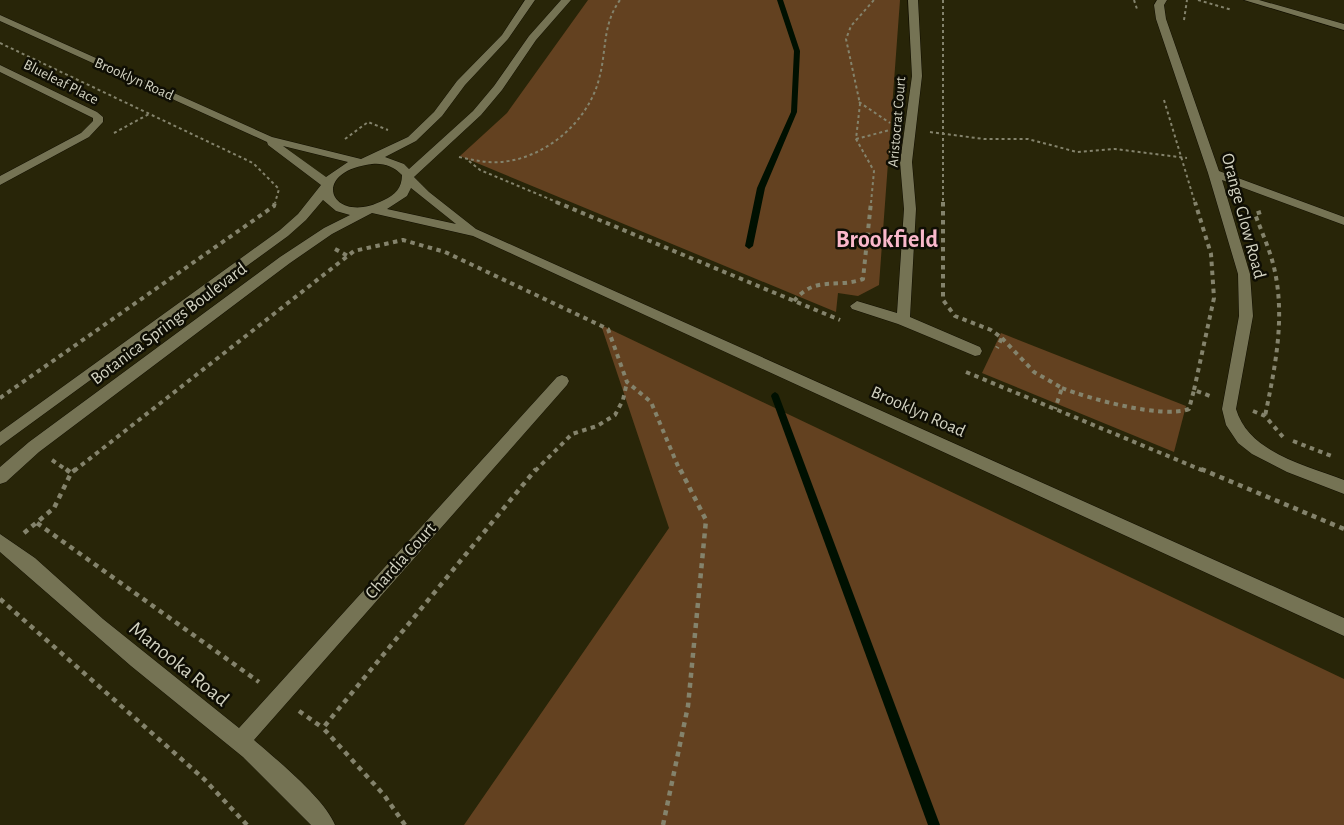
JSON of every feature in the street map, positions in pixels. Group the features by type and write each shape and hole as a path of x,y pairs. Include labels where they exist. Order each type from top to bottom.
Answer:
{"street":[{"path":"364,161 394,163 404,168 409,178 408,187 395,201 370,211 340,209 331,204 326,197 326,186 340,170 412,139 438,114 461,83 506,37 531,0"},
{"path":"409,178 477,113 532,38 566,0"},
{"name":"Aristocrat Court","path":"903,320 910,209 906,162 917,76 913,0"},
{"name":"Orange Glow Road","path":"1162,0 1159,5 1161,19 1244,274 1246,316 1229,409 1230,417 1235,430 1253,448 1344,487"},
{"path":"1248,0 1344,27"},
{"name":"Brooklyn Road","path":"0,18 268,140 364,161"},
{"name":"Blueleaf Place","path":"0,68 98,117 98,122 85,135 0,182"},
{"name":"Brooklyn Road","path":"268,140 326,186"},
{"path":"1211,167 1252,187 1344,221"},
{"name":"Brooklyn Road","path":"409,178 425,195 476,233 1344,627"},
{"name":"Botanica Springs Boulevard","path":"0,440 284,233 302,217 326,186"},
{"name":"Brooklyn Road","path":"370,211 476,233"},
{"name":"Botanica Springs Boulevard","path":"0,477 34,447 285,260 328,231 370,211"},
{"path":"857,306 903,320 975,351"},
{"name":"Chardia Court","path":"239,742 562,381"},
{"name":"Manooka Road","path":"2,542 110,638 239,742 302,797 325,825"}],"path":[{"path":"794,301 801,290 813,284 851,285 863,279 874,171 856,139 859,101 846,39 851,26 874,0"},
{"path":"943,0 942,300 955,316 991,330 1002,338 1034,372 1062,388 1055,409"},
{"path":"1134,0 1137,11"},
{"path":"1183,22 1187,0"},
{"path":"0,43 215,143 253,163 279,189 274,206 0,398"},
{"path":"1163,98 1211,254 1214,298 1194,390"},
{"path":"856,139 869,134 894,130 894,125 859,101"},
{"path":"909,130 984,139 1028,139 1077,152 1116,149 1182,157 1211,167"},
{"path":"1252,187 1255,214 1275,271 1281,319 1277,357 1265,416"},
{"path":"1255,214 1264,212"},
{"path":"2,542 37,523 54,508 71,473 354,251 403,240 445,252 608,329 627,382 651,402 672,455 706,520 688,706 663,825"},
{"path":"997,348 1002,338"},
{"path":"982,379 987,369"},
{"path":"323,728 542,462 572,434 597,426 615,415 623,400 627,382"},
{"path":"37,523 323,728 384,795 405,825"},
{"path":"0,599 204,779 247,825"}],"shaded area":[{"path":"588,0 900,0 879,285 858,296 838,293 836,312 460,156 507,113"},
{"path":"601,325 1344,679 1344,825 464,825 669,528"},
{"path":"1001,333 1186,406 1174,452 982,373"}],"waterway":[{"path":"749,246 761,188 794,112 797,51 780,0"},
{"path":"775,396 934,825"}],"district":[{"name":"Brookfield","path":"887,240"}]}
